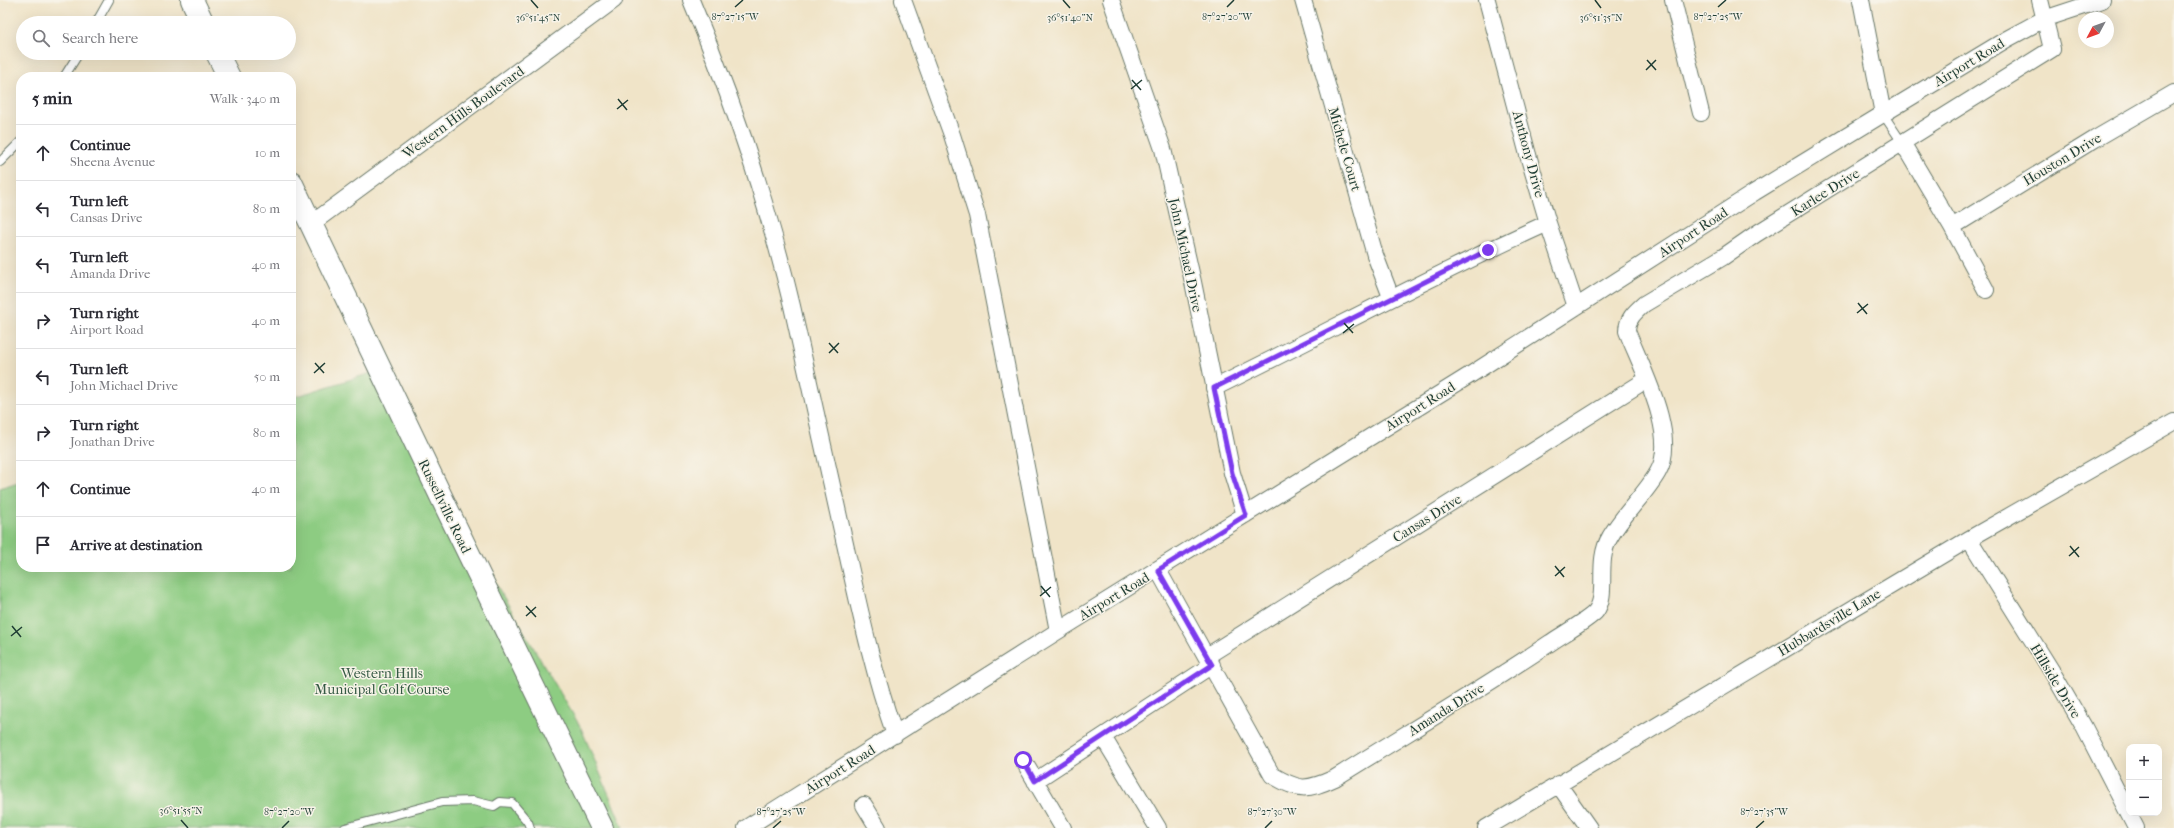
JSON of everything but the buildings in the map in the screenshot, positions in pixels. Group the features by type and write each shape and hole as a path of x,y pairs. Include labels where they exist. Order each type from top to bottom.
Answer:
{"main road":[{"path":"192,0 200,16"},
{"path":"204,0 212,16"},
{"path":"220,60 226,72"},
{"path":"232,60 238,72"},
{"name":"Russellville Road","path":"296,192 450,516 602,828"},
{"name":"Russellville Road","path":"296,217 434,509 592,828"}],"street":[{"name":"Western Hills Boulevard","path":"311,224 614,0"},
{"path":"691,0 724,78 758,180 791,305 864,628 883,701 895,735"},
{"path":"902,0 952,135 977,215 1058,631"},
{"name":"John Michael Drive","path":"1111,0 1163,149 1193,282 1232,473 1246,515"},
{"name":"Michele Court","path":"1303,0 1375,255 1391,297"},
{"name":"Anthony Drive","path":"1487,0 1548,223 1576,307"},
{"path":"1673,0 1701,113"},
{"path":"1861,0 1883,114"},
{"path":"2040,0 2044,19"},
{"name":"Airport Road","path":"746,828 1576,307 1755,192 2007,39 2044,19 2102,0"},
{"name":"Karlee Drive","path":"1646,380 1627,331 1627,324 1634,313 1644,304 1903,144 2052,49 2044,19"},
{"name":"Houston Drive","path":"1952,227 2095,139 2174,94"},
{"path":"1903,144 1952,227 1986,290"},
{"path":"1214,388 1294,349 1391,297 1548,223"},
{"name":"Cansas Drive","path":"1035,781 1102,737 1210,660 1646,380"},
{"name":"Amanda Drive","path":"1158,570 1210,660 1272,774 1297,788 1316,787 1335,778 1529,657 1596,612 1603,591 1601,576 1602,556 1610,537 1659,471 1665,442 1659,410 1646,380"},
{"name":"Hubbardsville Lane","path":"1486,828 1968,539 2174,422"},
{"name":"Hillside Drive","path":"1968,539 2051,670 2084,727 2136,828"},
{"path":"1102,737 1158,828"},
{"path":"1023,760 1063,828"},
{"path":"1558,784 1589,828"},
{"path":"864,805 878,828"}],"lane":[{"path":"100,16 109,0"},
{"path":"67,72 75,60"},
{"path":"1883,114 1903,144"},
{"path":"0,162 16,145"},
{"path":"345,828 435,803 450,802 473,802 494,806 500,802 512,803 528,822 530,828"}],"green space":[{"name":"Western Hills Municipal Golf Course","path":"371,373 581,728 623,828 0,828 0,488 16,483 16,572 296,572 296,396"}],"route":[{"path":"1023,760 1035,781 1212,665 1158,570 1246,515 1232,473 1214,388 1294,349 1391,297 1488,250"}]}
